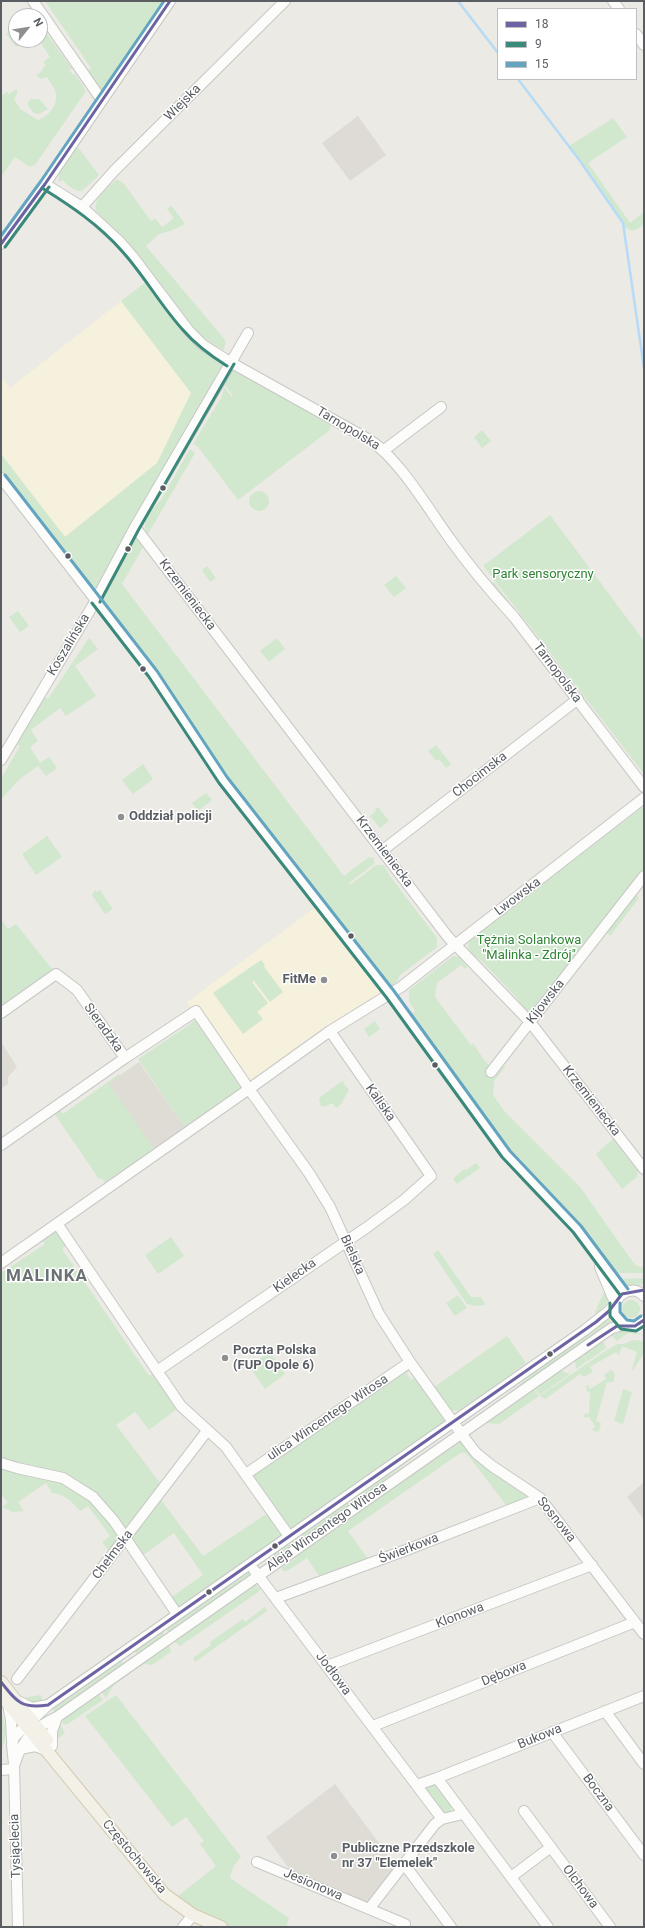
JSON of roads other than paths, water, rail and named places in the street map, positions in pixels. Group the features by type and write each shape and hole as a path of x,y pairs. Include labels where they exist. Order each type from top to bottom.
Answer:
{"main road":[{"path":"1,1682 8,1699"},
{"name":"Częstochowska","path":"8,1699 49,1748 72,1784 78,1788 164,1894 194,1915 221,1927"}],"street":[{"path":"33,1 101,99"},
{"path":"1,244 45,184 101,99 170,1"},
{"name":"Wiejska","path":"82,207 114,171 285,1"},
{"path":"637,35 644,45"},
{"name":"Tarnopolska","path":"45,184 82,207 133,257 189,331 203,345 230,362 373,442 383,451 426,505 492,593 514,617 578,699 644,787"},
{"name":"Koszalińska","path":"1,760 96,600 134,527 248,333"},
{"path":"383,451 441,406"},
{"path":"1,478 153,674 223,780 390,994 506,1154 533,1184 564,1214 624,1292 642,1293"},
{"name":"Krzemieniecka","path":"134,527 455,944 530,1022 644,1169"},
{"name":"Chocimska","path":"383,850 578,699"},
{"name":"Lwowska","path":"390,994 573,855 644,798"},
{"name":"Kijowska","path":"491,1072 644,876"},
{"name":"Sieradzka","path":"1,1013 56,974 76,990 125,1058 1,1145"},
{"path":"1,1263 58,1225 330,1031 390,994"},
{"name":"Bielska","path":"125,1058 196,1011 309,1173 330,1207 379,1314 410,1362 453,1422"},
{"name":"Kaliska","path":"330,1031 431,1176"},
{"name":"Kielecka","path":"157,1371 404,1200 431,1176"},
{"path":"58,1225 181,1406 207,1431 226,1446 288,1536"},
{"path":"592,1251 614,1304 615,1314 624,1325"},
{"name":"Aleja Wincentego Witosa","path":"32,1726 48,1706 288,1536 596,1322 624,1292"},
{"name":"Aleja Wincentego Witosa","path":"32,1726 57,1717 612,1328 624,1325 642,1325"},
{"name":"ulica Wincentego Witosa","path":"246,1474 410,1362"},
{"name":"Sosnowa","path":"453,1422 476,1453 492,1466 540,1498 644,1634"},
{"name":"Chełmska","path":"17,1680 207,1431"},
{"path":"1,1463 29,1471 56,1476 78,1486 101,1504 126,1538 177,1614"},
{"name":"Świerkowa","path":"276,1598 409,1549 540,1498"},
{"name":"Jodłowa","path":"250,1564 442,1819"},
{"name":"Klonowa","path":"327,1666 592,1565"},
{"name":"Dębowa","path":"373,1726 634,1622"},
{"path":"124,1652 132,1663"},
{"name":"Bukowa","path":"437,1778 644,1696"},
{"path":"48,1706 32,1708 8,1699 11,1725 16,1747 38,1746 49,1748 52,1731 57,1717"},
{"path":"605,1711 644,1764"},
{"name":"Tysiąclecia","path":"18,1927 14,1766 16,1747 14,1737 32,1726"},
{"name":"Boczna","path":"552,1732 644,1855"},
{"path":"1,1770 14,1766"},
{"path":"417,1785 437,1778 548,1927"},
{"name":"Olchowa","path":"524,1812 610,1927"},
{"path":"369,1909 429,1830 442,1819 463,1814"},
{"path":"511,1877 550,1847"},
{"name":"Jesionowa","path":"257,1862 405,1924"},
{"path":"404,1864 451,1927"},
{"path":"183,1927 194,1915"}],"waterway":[{"path":"458,1 497,52"},
{"path":"519,80 580,161 623,223 644,368"}],"place":[{"name":"Oddział policji","path":"121,817"},
{"name":"FitMe","path":"324,980"},
{"name":"Poczta Polska (FUP Opole 6)","path":"225,1358"},
{"name":"Publiczne Przedszkole nr 37 \"Elemelek\"","path":"334,1856"}],"district":[{"name":"MALINKA","path":"47,1277"}],"park label":[{"name":"Park sensoryczny","path":"543,575"},
{"name":"Tężnia Solankowa \"Malinka - Zdrój\"","path":"529,948"}]}
